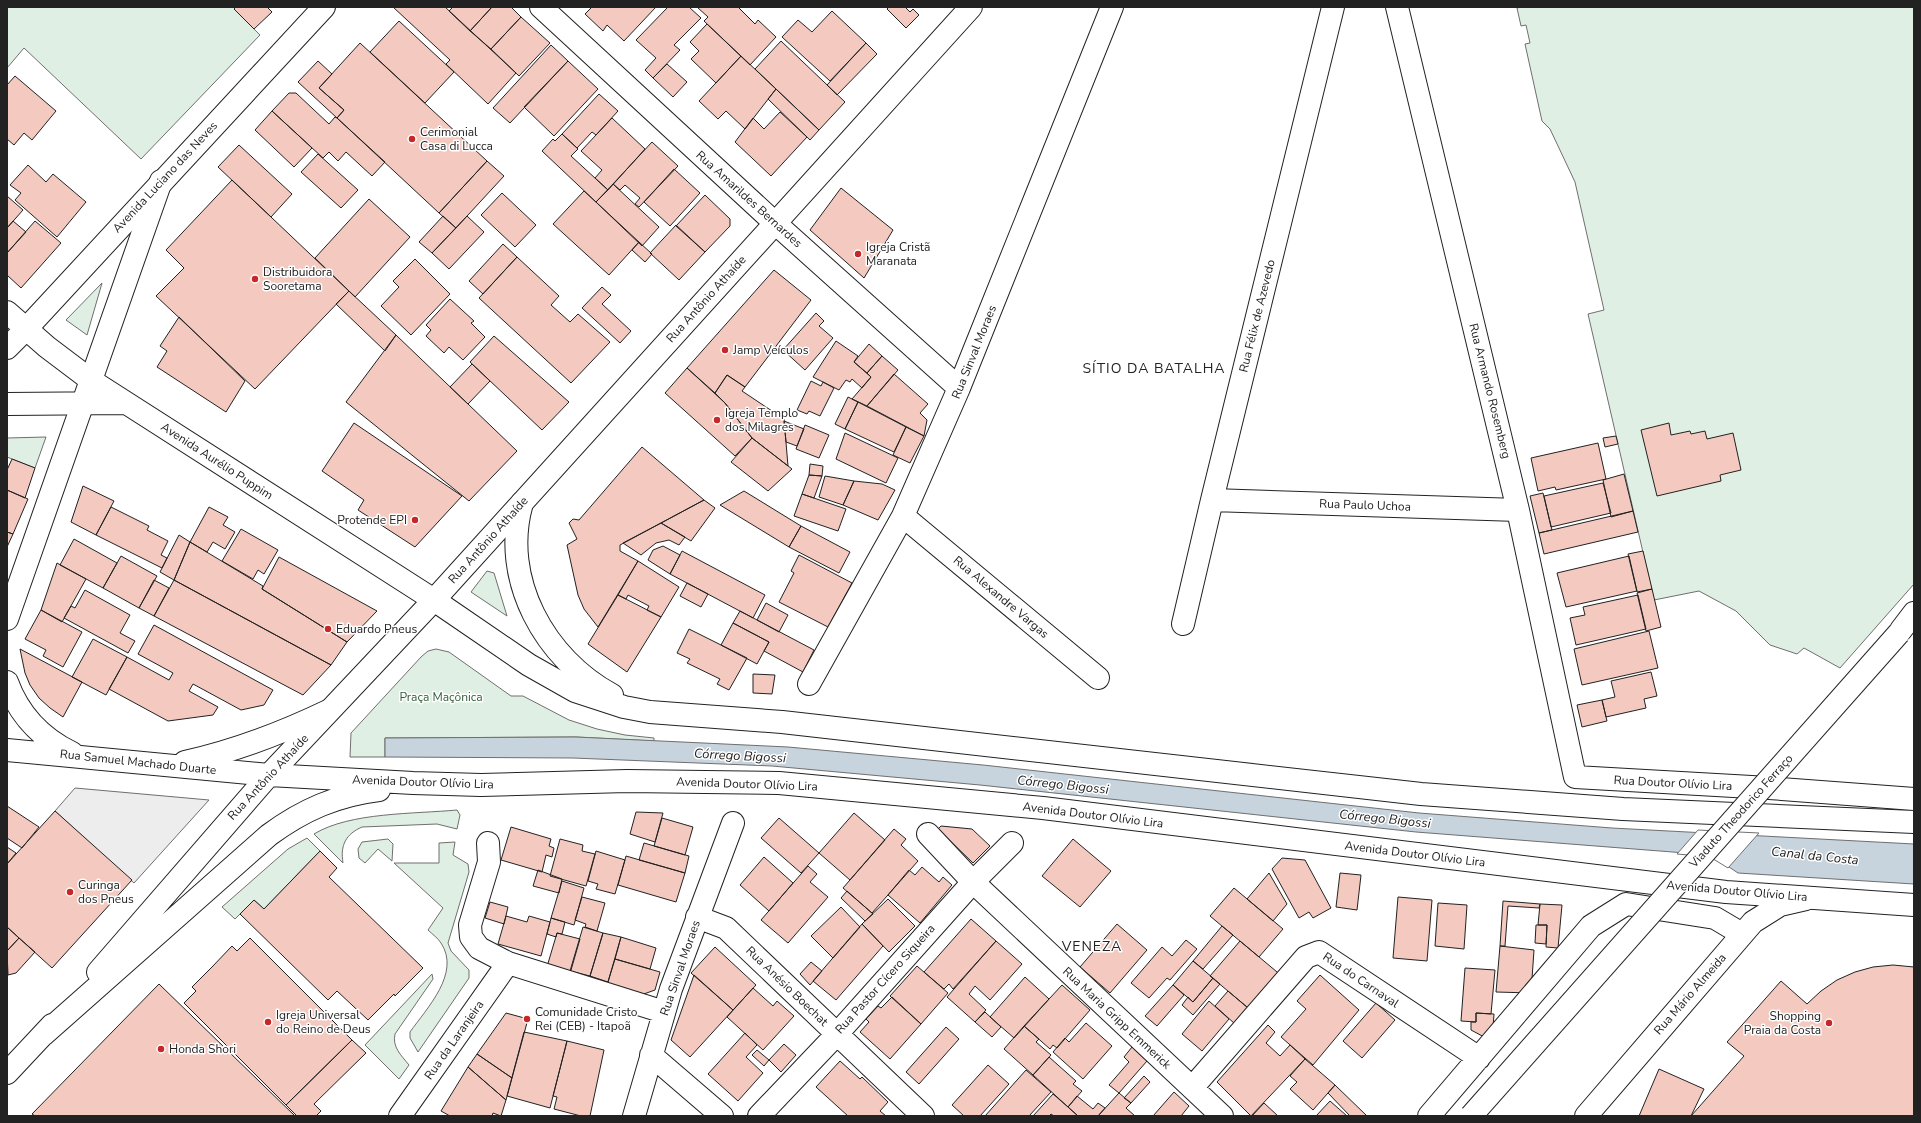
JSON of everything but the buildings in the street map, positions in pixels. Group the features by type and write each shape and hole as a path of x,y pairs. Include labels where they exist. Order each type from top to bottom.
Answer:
{"street":[{"name":"Avenida Luciano das Neves","path":"7,348 324,7"},
{"name":"Rua Amarildes Bernardes","path":"541,7 775,223 959,388"},
{"name":"Rua Antônio Athaíde","path":"7,1073 43,1035 269,775 301,743 328,711 434,600 971,7"},
{"name":"Rua Sinval Moraes","path":"809,684 903,516 959,388 1112,7"},
{"name":"Rua Félix de Azevedo","path":"1183,624 1212,500 1334,7"},
{"name":"Rua Armando Rosemberg","path":"1397,7 1518,510 1575,777"},
{"path":"7,619 162,180"},
{"name":"Avenida Aurélio Puppim","path":"7,312 92,381 434,600"},
{"path":"7,404 126,403"},
{"name":"Rua Paulo Uchoa","path":"1212,500 1518,510"},
{"path":"522,503 516,523 516,559 523,590 536,620 549,640 583,676 615,697 650,712"},
{"name":"Rua Alexandre Vargas","path":"903,516 1098,678"},
{"path":"434,600 551,679 599,700 650,712 782,722 983,746 1436,795 1623,809 1914,822"},
{"name":"Viaduto Theodorico Ferraço","path":"1471,1116 1905,627 1914,613"},
{"path":"7,682 22,711 37,730 56,745 78,756"},
{"path":"168,765 202,758 241,747 298,725 328,711"},
{"name":"Rua Samuel Machado Duarte","path":"7,750 269,775"},
{"name":"Avenida Doutor Olívio Lira","path":"269,775 413,783 481,785 627,781 787,783 1044,808 1726,892 1914,905"},
{"name":"Rua Doutor Olívio Lira","path":"1575,777 1770,788 1914,800"},
{"path":"43,1035 269,835 290,820 313,807 336,798 413,783"},
{"name":"Rua Sinval Moraes","path":"634,1116 664,1012 697,917 733,823"},
{"name":"Rua Maria Gripp Emmerick","path":"928,834 973,882 1222,1116"},
{"path":"488,843 489,862 470,924 471,937 479,948 508,963 664,1012"},
{"name":"Rua Pastor Cícero Siqueira","path":"759,1116 837,1034 973,882 1012,843"},
{"name":"Rua Mário Almeida","path":"1586,1116 1753,922 1780,905 1813,898"},
{"path":"1429,1116 1591,926 1626,904 1715,918 1742,934"},
{"name":"Rua Anésio Boechat","path":"697,917 726,928 923,1116"},
{"name":"Rua do Carnaval","path":"1192,1088 1306,957 1319,952 1479,1058"},
{"name":"Rua da Laranjeira","path":"400,1116 508,963"},
{"path":"651,1055 722,1116"}],"green space":[{"path":"7,7 236,7 234,9 260,35 141,159 24,48 7,68"},
{"path":"1914,7 1914,584 1840,668 1804,648 1797,654 1770,645 1736,611 1699,591 1654,600 1588,314 1604,310 1575,182 1550,129 1542,121 1525,44 1530,43 1526,25 1521,26 1517,8"},
{"path":"102,283 87,335 66,320"},
{"path":"46,437 35,468 7,457 7,438"},
{"path":"487,571 494,573 507,616 471,592"},
{"name":"Praça Maçônica","path":"436,649 449,652 511,696 523,696 569,720 597,729 625,735 654,738 654,741 576,737 385,738 385,757 350,757 351,733 421,657 428,651"},
{"path":"457,810 460,815 457,829 437,824 362,827 352,833 345,841 342,851 343,863 314,834 329,827 364,818 383,815"},
{"path":"307,838 320,851 264,909 254,900 235,919 222,907 288,849"},
{"path":"388,839 393,844 392,861 378,849 365,863 359,858 358,849 362,842"},
{"path":"455,842 453,855 468,864 469,872 448,943 451,951 469,970 469,978 418,1052 410,1038 410,1032 433,1001 444,978 447,966 446,954 441,943 428,930 443,908 394,863 439,863 439,843"},
{"path":"432,974 433,979 395,1034 394,1039 396,1047 409,1065 399,1079 365,1045"}],"shaded area":[{"path":"75,788 209,800 134,883 55,811"}],"water":[{"path":"576,737 788,747 983,765 1419,813 1612,828 1914,844 1914,884 1738,873 1711,855 1416,832 980,785 772,766 573,758 385,757 385,738"}],"pier":[{"path":"1698,830 1759,833 1728,868 1710,857 1677,854"}],"place":[{"name":"Cerimonial Casa di Lucca","path":"412,139"},
{"name":"Igreja Cristã Maranata","path":"858,254"},
{"name":"Distribuidora Sooretama","path":"255,279"},
{"name":"Jamp Veículos","path":"725,350"},
{"name":"Igreja Templo dos Milagres","path":"717,420"},
{"name":"Protende EPI","path":"415,520"},
{"name":"Eduardo Pneus","path":"328,629"},
{"name":"Curinga dos Pneus","path":"70,892"},
{"name":"Comunidade Cristo Rei (CEB) - Itapoã","path":"527,1019"},
{"name":"Igreja Universal do Reino de Deus","path":"268,1022"},
{"name":"Shopping Praia da Costa","path":"1829,1023"},
{"name":"Honda Shori","path":"161,1049"}],"district":[{"name":"SÍTIO DA BATALHA","path":"1154,368"},
{"name":"VENEZA","path":"1092,946"}],"water label":[{"name":"Córrego Bigossi","path":"740,755"},
{"name":"Córrego Bigossi","path":"1063,784"},
{"name":"Córrego Bigossi","path":"1385,818"},
{"name":"Canal da Costa","path":"1815,855"}]}
